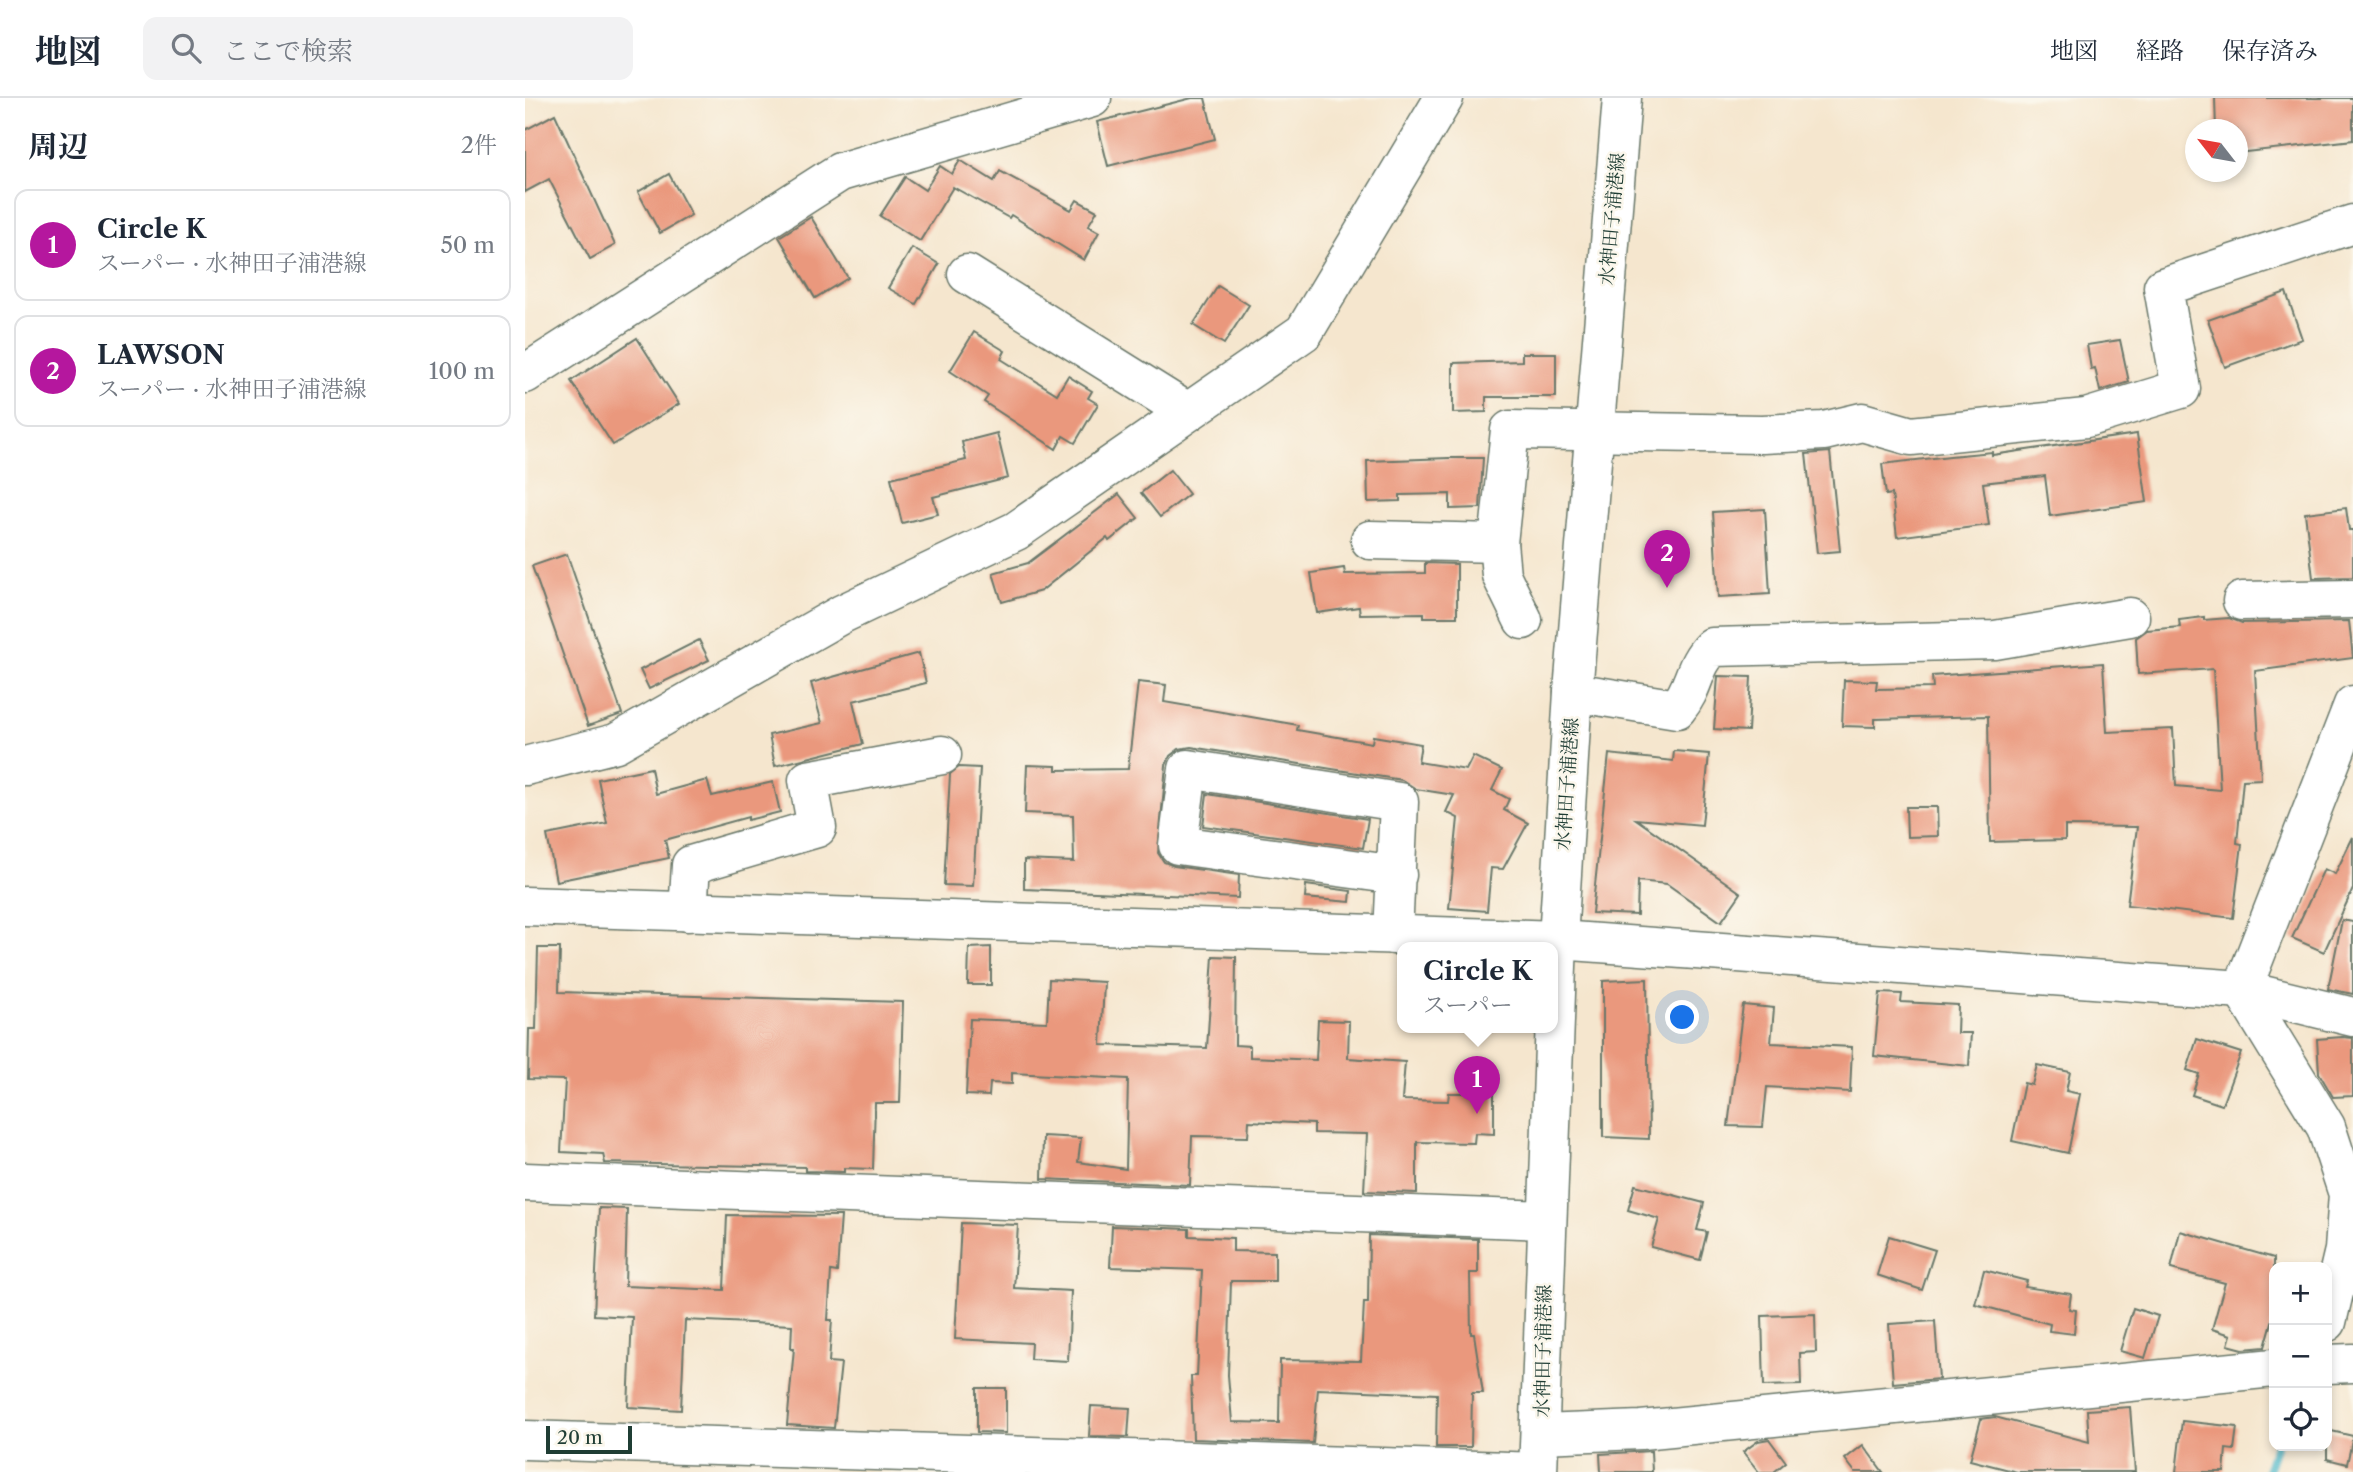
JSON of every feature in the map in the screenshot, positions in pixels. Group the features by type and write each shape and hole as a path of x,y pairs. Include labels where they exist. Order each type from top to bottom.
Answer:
{"street":[{"path":"525,374 840,172 1092,98"},
{"path":"525,766 616,743 842,614 1016,531 1304,332 1444,98"},
{"name":"水神田子浦港線","path":"1558,940 1573,692 1622,98"},
{"path":"1523,620 1501,575 1498,543 1510,430 1762,434 1823,431 1862,422 1911,436 2086,418 2181,389 2163,287 2353,224"},
{"path":"967,274 1186,411"},
{"path":"1370,540 1498,543"},
{"path":"2242,601 2353,599"},
{"path":"1573,692 1677,709 1690,693 1700,659 1711,646 1995,640 2130,618"},
{"path":"2242,990 2353,705"},
{"path":"688,912 691,865 817,828 808,780 942,755"},
{"path":"1393,934 1397,875 1398,802 1188,769 1178,845 1397,875"},
{"path":"525,906 1558,940 2242,990 2353,1017"},
{"path":"2242,990 2326,1127 2348,1194 2344,1250 2332,1301"},
{"name":"水神田子浦港線","path":"1538,1472 1554,1033"},
{"path":"525,1182 1546,1220"},
{"path":"2332,1364 2353,1363"},
{"path":"1541,1434 1641,1430 2269,1368"},
{"path":"525,1440 1538,1472"}],"building":[{"path":"1192,98 1205,98 1215,139 1108,166 1097,122"},
{"path":"2215,98 2353,98 2353,140 2248,152 2248,119 2216,119"},
{"path":"555,114 615,245 590,259 549,179 525,192 525,130"},
{"path":"960,160 994,181 1000,171 1071,210 1077,200 1097,211 1088,226 1099,232 1084,260 1011,215 1009,218 953,187 920,241 880,216 905,177 925,190 940,166 952,174"},
{"path":"669,174 691,215 660,233 638,192"},
{"path":"811,217 848,278 815,298 779,237"},
{"path":"912,248 939,264 916,304 888,288"},
{"path":"1218,286 1249,305 1224,344 1193,325"},
{"path":"2286,292 2302,339 2225,367 2208,320"},
{"path":"974,332 1005,351 1001,359 1057,394 1068,376 1092,391 1088,398 1098,404 1075,443 1063,436 1056,449 984,402 988,396 950,371"},
{"path":"637,338 679,404 613,445 571,381"},
{"path":"2120,340 2129,382 2100,391 2095,368 2091,369 2087,345"},
{"path":"1522,353 1556,353 1556,397 1486,397 1486,412 1453,413 1453,363 1522,361"},
{"path":"997,433 1008,478 933,497 938,514 902,523 891,478 966,460 962,442"},
{"path":"2137,434 2147,502 2050,516 2045,476 1983,483 1989,525 1897,537 1892,494 1886,495 1882,464 1992,452 1992,455"},
{"path":"1830,452 1840,551 1817,553 1806,454"},
{"path":"1483,458 1480,508 1450,509 1450,494 1400,495 1400,501 1368,502 1367,461"},
{"path":"1170,470 1189,494 1160,517 1141,493"},
{"path":"1119,494 1138,518 1109,541 1107,538 1041,591 1002,602 993,573 1028,563"},
{"path":"2346,508 2349,530 2353,530 2353,577 2313,578 2305,513"},
{"path":"1765,509 1770,594 1718,597 1713,512"},
{"path":"567,554 622,714 588,726 532,566"},
{"path":"1425,563 1457,564 1457,617 1424,617 1424,613 1360,614 1359,607 1317,613 1311,573 1344,568 1345,574 1425,573"},
{"path":"2204,617 2204,620 2229,618 2242,623 2349,621 2353,658 2255,671 2261,779 2243,780 2237,843 2242,844 2233,918 2127,905 2137,827 2065,826 2065,840 1990,842 1988,716 1875,719 1875,727 1842,726 1844,680 1877,681 1876,689 1933,688 1932,676 2103,663 2107,732 2173,729 2176,786 2220,790 2213,669 2138,674 2136,638 2147,630 2180,627 2179,620"},
{"path":"699,640 709,660 649,689 640,670"},
{"path":"919,653 926,683 853,701 863,744 775,766 769,735 822,723 811,683"},
{"path":"1718,676 1751,677 1748,731 1714,729"},
{"path":"1138,682 1166,685 1164,702 1298,725 1297,730 1372,743 1373,736 1421,744 1418,762 1466,770 1473,756 1502,770 1492,790 1509,799 1504,810 1528,823 1503,869 1491,868 1487,911 1449,908 1458,818 1446,812 1454,795 1416,789 1402,780 1191,747 1179,749 1170,756 1166,765 1158,853 1164,862 1174,866 1239,875 1238,898 1024,889 1024,860 1074,862 1073,815 1025,813 1027,765 1056,766 1056,770 1128,769"},
{"path":"1674,751 1709,754 1702,825 1636,819 1741,893 1721,922 1667,884 1638,881 1637,915 1592,913 1609,754 1673,761"},
{"path":"959,767 980,768 973,886 944,885 950,774"},
{"path":"651,768 656,794 707,780 712,796 773,782 780,812 748,820 748,817 665,840 669,858 556,881 547,835 607,823 598,779"},
{"path":"1207,794 1368,819 1363,848 1203,826"},
{"path":"1906,807 1937,807 1938,836 1907,837"},
{"path":"2353,837 2353,889 2324,952 2292,938 2324,869 2335,874"},
{"path":"1306,885 1351,891 1350,902 1305,898"},
{"path":"2342,920 2353,922 2353,994 2328,989"},
{"path":"991,947 991,985 968,985 969,948"},
{"path":"538,948 560,948 559,992 903,1002 900,1103 875,1103 873,1169 844,1168 844,1172 805,1171 805,1167 605,1163 603,1154 561,1152 565,1080 528,1079 529,1029 536,1029"},
{"path":"1213,956 1236,957 1235,1045 1250,1046 1250,1057 1316,1060 1318,1020 1349,1021 1348,1058 1405,1062 1402,1100 1448,1101 1449,1093 1494,1093 1494,1134 1475,1133 1474,1143 1417,1142 1417,1193 1364,1191 1367,1134 1314,1133 1314,1124 1249,1121 1248,1137 1192,1136 1190,1185 1042,1179 1043,1136 1081,1138 1078,1162 1126,1169 1128,1079 1012,1073 1012,1084 990,1083 989,1096 966,1095 970,1019 1047,1022 1049,979 1104,982 1101,1045 1207,1048"},
{"path":"1647,979 1649,1139 1603,1137 1603,981"},
{"path":"1880,993 1902,994 1901,1002 1958,1005 1957,1033 1971,1033 1969,1066 1874,1056"},
{"path":"1743,1005 1774,1008 1771,1043 1852,1047 1850,1092 1767,1087 1763,1127 1728,1126"},
{"path":"2353,1038 2353,1096 2333,1097 2319,1073 2317,1039"},
{"path":"2197,1039 2241,1053 2222,1105 2192,1095 2199,1074 2187,1070"},
{"path":"2037,1065 2070,1072 2066,1091 2080,1094 2068,1153 2012,1141 2024,1083 2032,1085"},
{"path":"1635,1185 1704,1203 1697,1230 1707,1232 1700,1260 1651,1247 1659,1219 1628,1210"},
{"path":"599,1208 627,1209 625,1286 724,1290 727,1215 841,1216 837,1272 831,1271 828,1320 832,1320 829,1362 841,1363 834,1428 787,1425 794,1348 791,1348 792,1325 685,1320 681,1410 628,1407 632,1317 594,1315"},
{"path":"961,1223 1018,1225 1014,1288 1071,1291 1068,1361 1030,1359 1031,1343 955,1339"},
{"path":"1112,1226 1189,1229 1189,1236 1233,1238 1233,1251 1275,1252 1275,1281 1231,1281 1228,1375 1232,1422 1279,1423 1280,1360 1361,1361 1364,1302 1368,1302 1369,1235 1478,1239 1478,1273 1470,1273 1471,1334 1474,1334 1483,1393 1472,1393 1471,1447 1436,1447 1437,1394 1318,1389 1313,1443 1193,1439 1191,1376 1197,1376 1202,1270 1110,1267"},
{"path":"2180,1231 2274,1258 2274,1262 2269,1262 2269,1333 2265,1347 2243,1349 2228,1345 2231,1335 2212,1329 2225,1283 2171,1269"},
{"path":"1889,1236 1935,1250 1922,1290 1877,1275"},
{"path":"1984,1270 2027,1281 2025,1287 2071,1294 2069,1309 2076,1310 2074,1334 2049,1331 2050,1324 1975,1304"},
{"path":"2133,1308 2158,1316 2145,1358 2120,1351"},
{"path":"1815,1314 1816,1352 1800,1353 1801,1385 1764,1386 1762,1316"},
{"path":"1935,1321 1939,1379 1893,1383 1889,1324"},
{"path":"977,1388 1006,1388 1006,1433 977,1432"},
{"path":"1091,1406 1130,1408 1128,1437 1089,1436"},
{"path":"2130,1407 2135,1472 2017,1472 1970,1460 1981,1419 1995,1417 2089,1442 2087,1410"},
{"path":"2182,1421 2237,1427 2234,1450 2226,1449 2224,1472 2176,1472"},
{"path":"2332,1431 2353,1436 2347,1464 2327,1459 2327,1451 2332,1451"},
{"path":"1769,1439 1786,1462 1774,1472 1759,1472 1743,1452 1758,1441"},
{"path":"1863,1445 1883,1472 1855,1472 1845,1459"},
{"path":"1651,1451 1652,1472 1601,1472 1600,1454"}],"waterway":[{"path":"2267,1472 2274,1451"}],"place":[{"name":"LAWSON","path":"1667,588"},
{"name":"Circle K","path":"1477,1114"}]}
